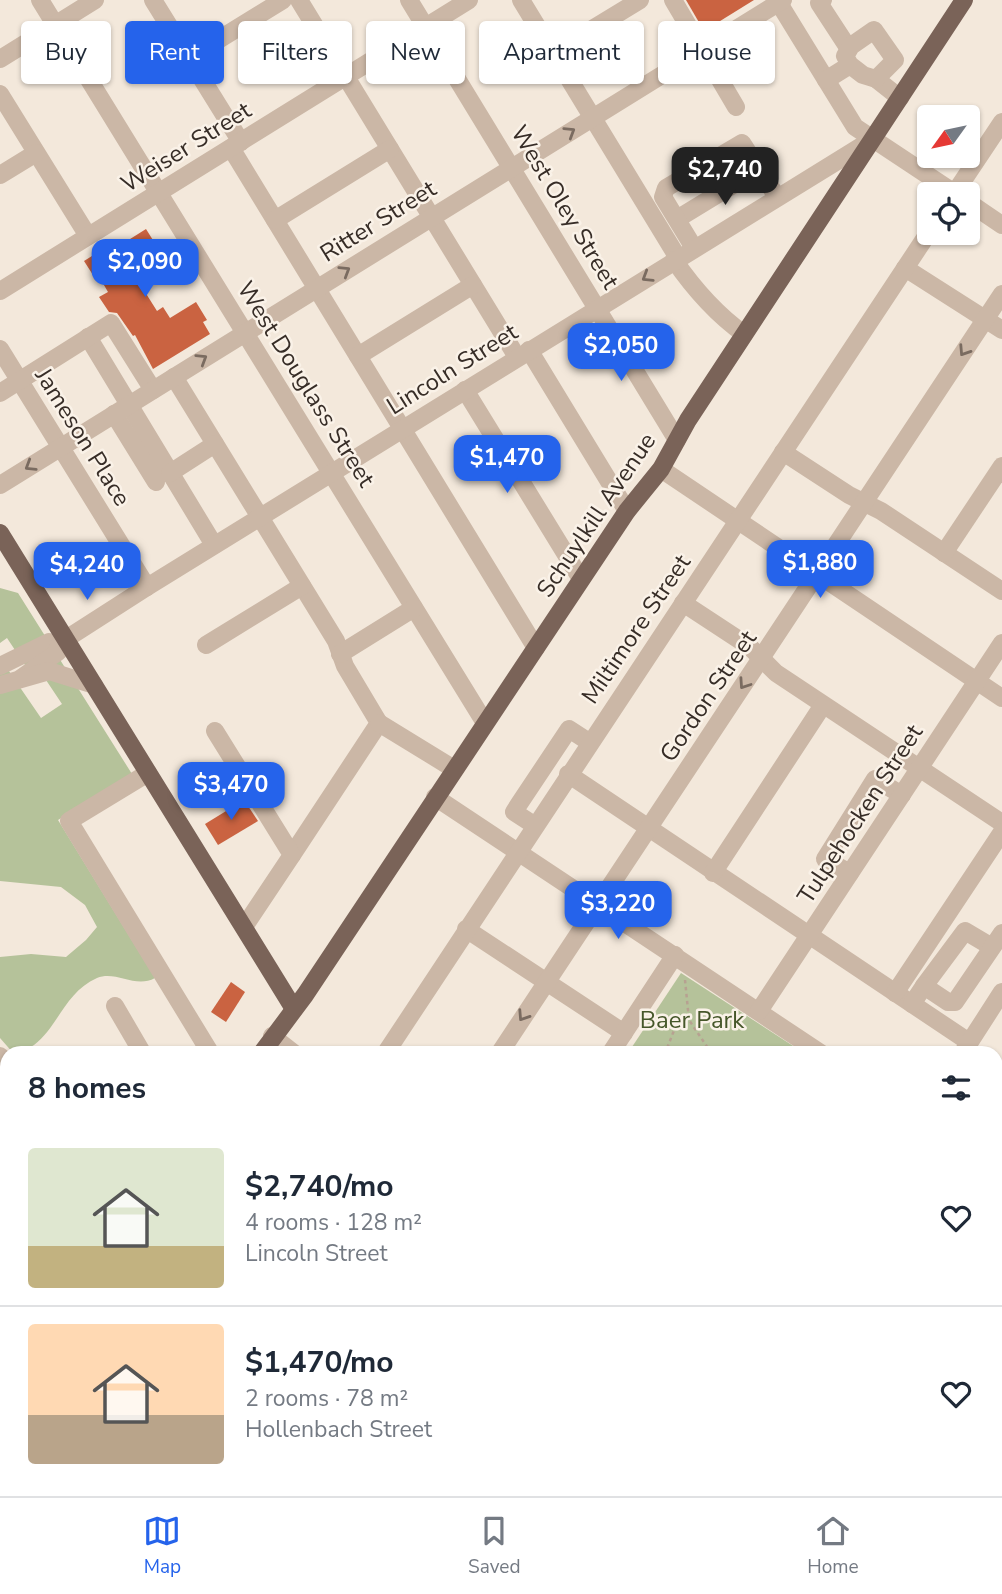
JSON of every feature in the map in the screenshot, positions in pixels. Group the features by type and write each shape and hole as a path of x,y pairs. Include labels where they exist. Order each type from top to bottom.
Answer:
{"main road":[{"name":"Schuylkill Avenue","path":"266,1046 294,1009 627,511 661,469 744,334 964,0"},
{"path":"0,533 62,641 94,685 294,1009"}],"street":[{"name":"West Douglass Street","path":"40,0 53,21"},
{"path":"60,21 95,0"},
{"path":"153,0 166,21"},
{"path":"224,36 283,0"},
{"path":"299,0 312,21"},
{"name":"West Oley Street","path":"409,0 422,21"},
{"name":"Weiser Street","path":"436,21 469,0"},
{"path":"521,0 534,21"},
{"path":"606,21 640,0"},
{"path":"673,0 685,21"},
{"path":"823,0 819,2 849,57 863,75 876,79 900,98"},
{"path":"780,1 855,127 937,182"},
{"name":"Ritter Street","path":"748,21 780,1"},
{"path":"826,80 874,30 895,60 876,79"},
{"path":"0,59 21,46"},
{"name":"Ritter Street","path":"0,485 658,77"},
{"name":"West Douglass Street","path":"92,84 485,723"},
{"path":"203,84 275,220 536,648"},
{"name":"Weiser Street","path":"0,291 333,84"},
{"path":"351,84 473,285 523,354 627,511"},
{"name":"West Oley Street","path":"461,84 677,440"},
{"path":"572,84 692,286 724,320 744,334"},
{"path":"723,84 736,107"},
{"path":"0,94 88,236"},
{"path":"963,182 1002,123"},
{"name":"Lincoln Street","path":"0,666 48,642 62,641 331,472 873,139"},
{"path":"694,248 663,197 666,188 738,144 744,144 777,197"},
{"path":"275,220 390,149"},
{"path":"0,175 36,153"},
{"path":"677,219 759,169"},
{"path":"980,210 1002,225"},
{"name":"Miltimore Street","path":"389,1046 920,245"},
{"path":"905,268 1002,330"},
{"path":"358,356 473,285"},
{"name":"Gordon Street","path":"504,1046 1002,294"},
{"path":"0,393 111,323 153,390"},
{"path":"88,337 121,409 163,477 214,545"},
{"name":"Jameson Place","path":"0,349 147,587"},
{"path":"174,377 302,586 379,723 454,769"},
{"path":"465,390 581,579"},
{"path":"163,477 215,444"},
{"path":"783,452 1002,591"},
{"path":"944,553 1002,466"},
{"path":"661,469 1002,698"},
{"path":"206,645 302,586"},
{"path":"683,603 751,648 776,673 1002,823"},
{"path":"340,654 414,608"},
{"name":"Lincoln Street","path":"20,678 58,652 62,641"},
{"name":"Tulpehocken Street","path":"759,1011 1002,643"},
{"name":"Lincoln Street","path":"0,685 48,671 94,685"},
{"path":"713,873 823,705"},
{"path":"244,928 379,723"},
{"path":"534,825 514,812 526,793 569,729 589,742"},
{"path":"215,731 292,855"},
{"path":"148,773 69,821 206,1046"},
{"path":"568,774 912,1004 963,1046"},
{"path":"850,873 825,859 875,779 902,794"},
{"path":"435,797 810,1046"},
{"path":"895,993 1002,832"},
{"path":"912,1004 965,931 964,924 948,914"},
{"path":"466,929 624,1032"},
{"path":"924,986 947,1002 955,1002 997,940 965,931"},
{"path":"615,1046 679,958"},
{"path":"966,1046 1002,992"},
{"path":"115,1006 139,1046"},
{"path":"272,1036 285,1046"}],"path":[{"path":"679,958 689,1020 707,1046"},
{"path":"668,1046 677,1020 688,1012"}],"green space":[{"path":"0,588 18,593 132,774 58,820 155,978 140,982 104,976 86,984 69,1001 42,1038 32,1046 7,1046 0,1038 0,957 31,954 66,957 97,927 85,905 61,887 0,881 0,659 14,678 27,668 7,638 0,643","holes":["38,668 62,704 41,718 17,683"]},
{"name":"Baer Park","path":"681,973 793,1046 633,1046"}],"building":[{"path":"686,0 754,0 720,21 698,21"},
{"path":"146,229 170,262 140,284 157,311 163,307 170,318 196,302 207,320 203,322 210,334 153,369 135,335 133,336 117,313 109,312 99,297 108,292 97,273 93,275 84,261 108,246 111,251"},
{"path":"244,800 258,821 218,845 205,824"},
{"path":"231,982 245,992 226,1022 211,1012"}]}
